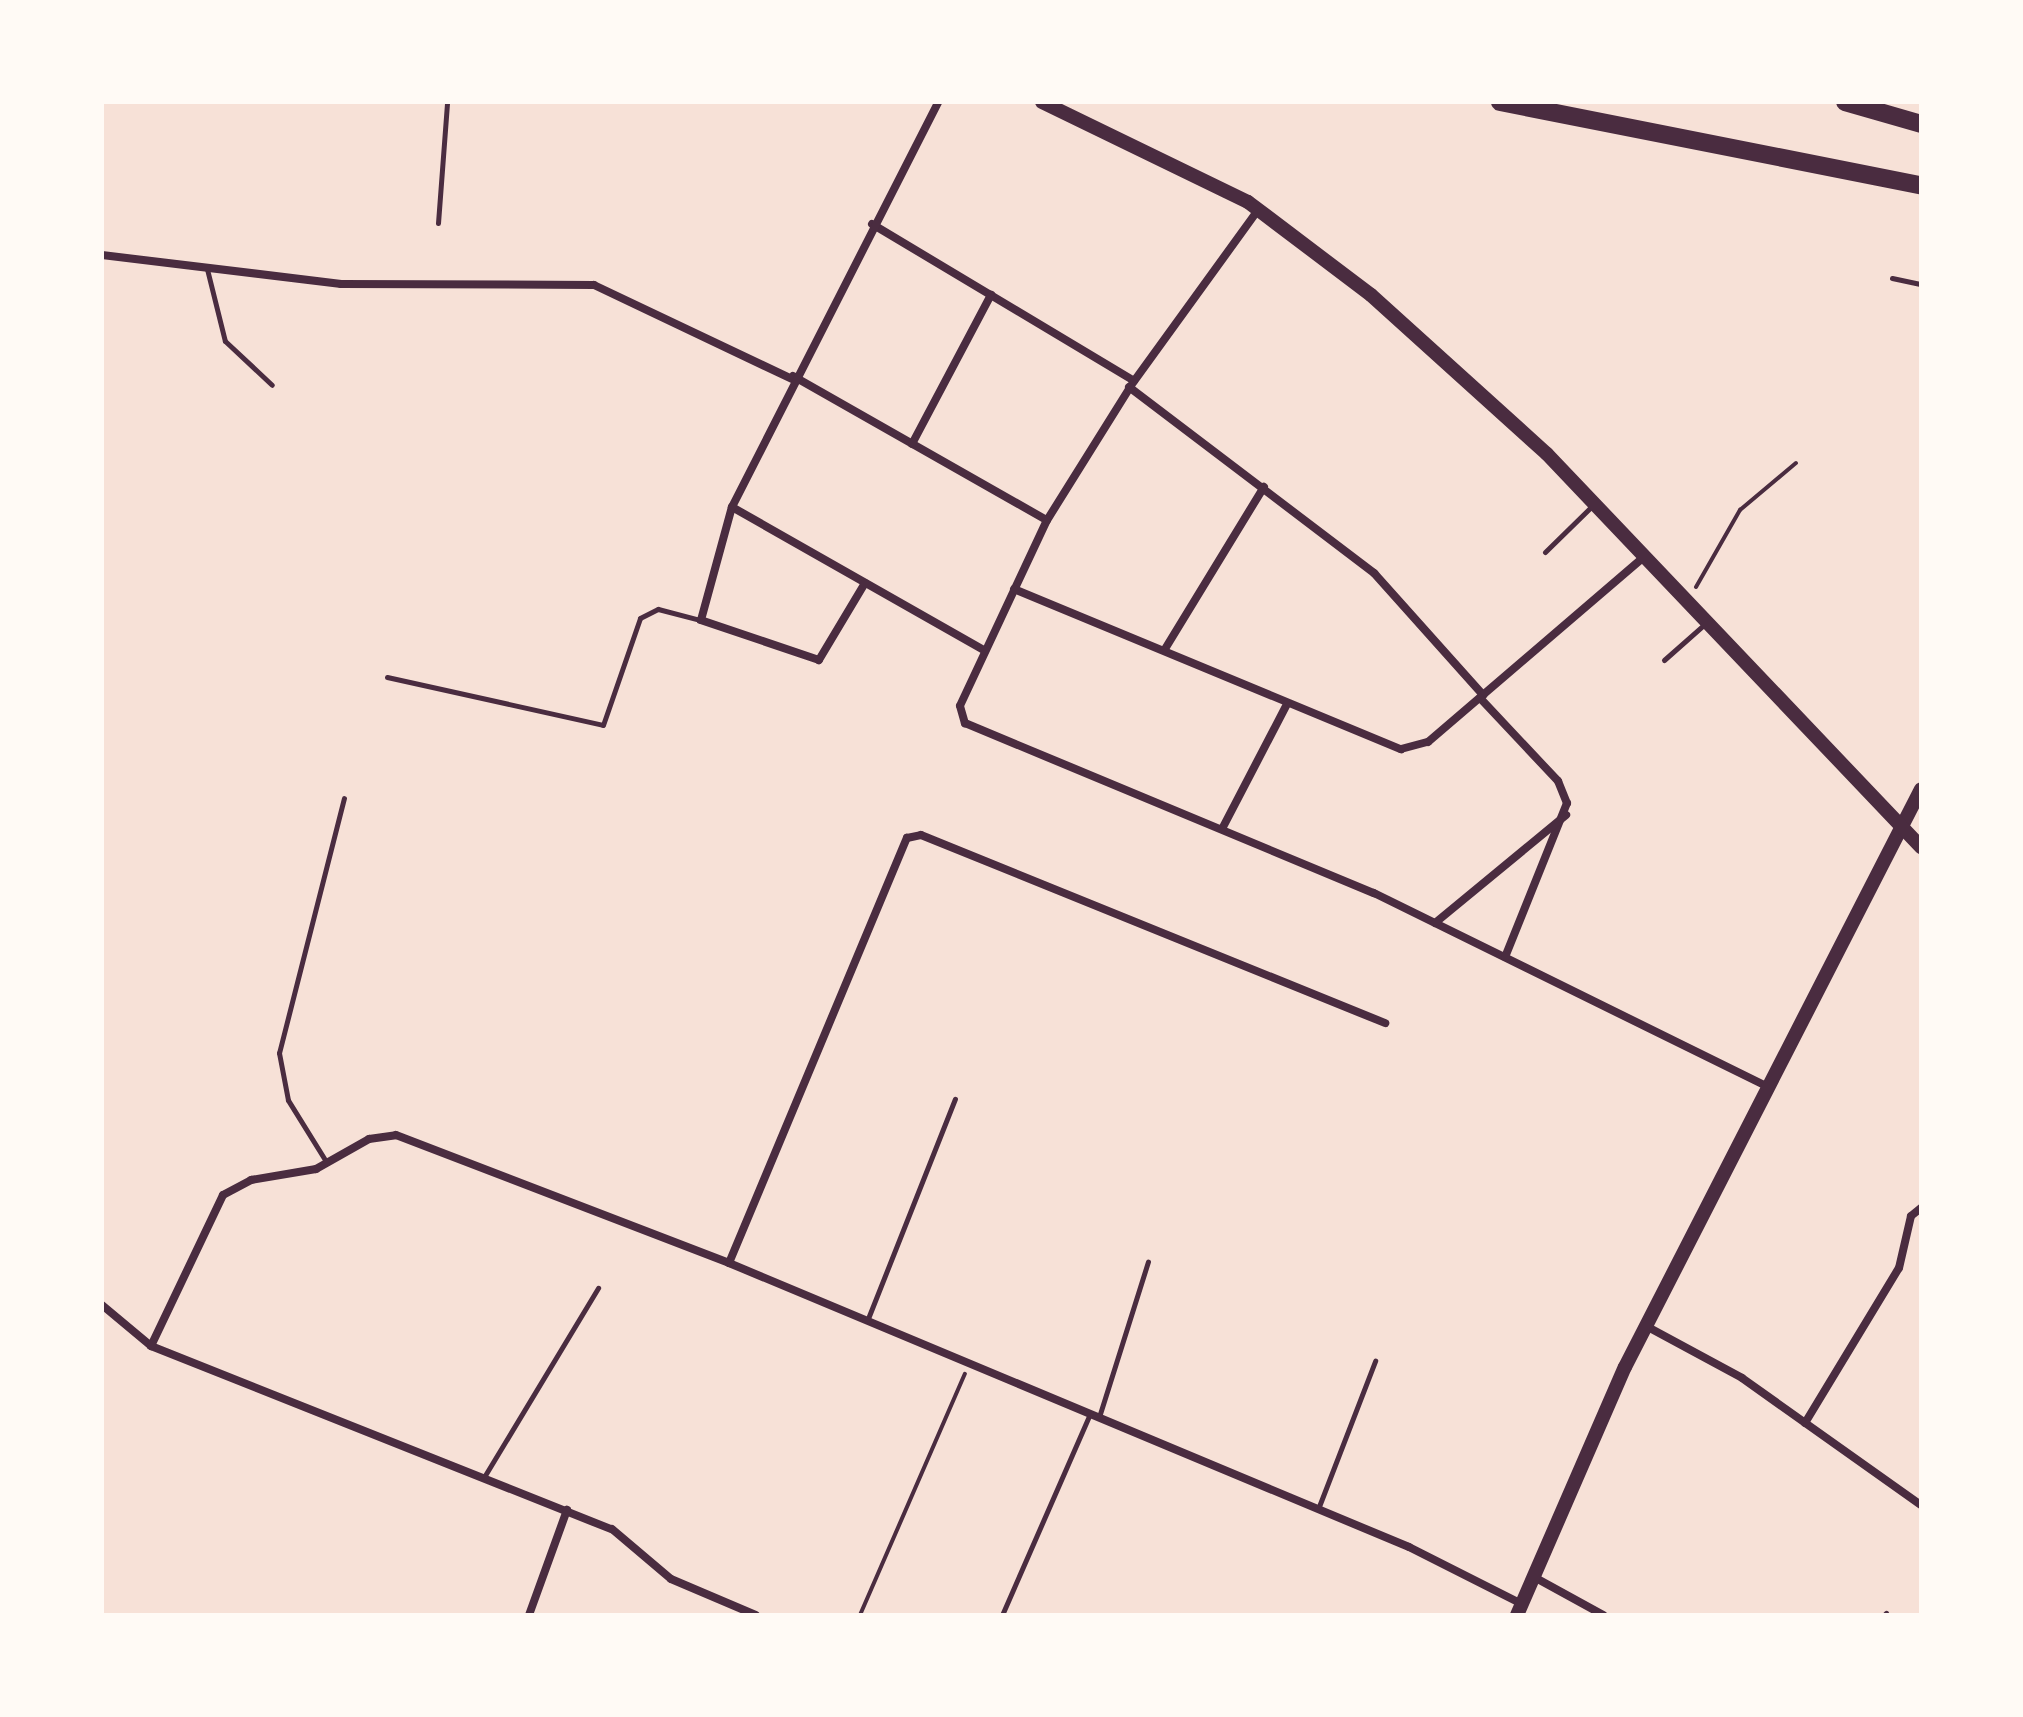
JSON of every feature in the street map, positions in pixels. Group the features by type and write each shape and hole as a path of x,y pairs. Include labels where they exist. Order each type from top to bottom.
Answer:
{"highway":[{"path":"1500,102 1921,185"},
{"path":"1845,102 1921,124"}],"main road":[{"path":"1042,102 1258,210 1371,295 1594,503 1921,847"},
{"path":"1520,1610 1646,1326 1904,829 1921,789"}],"street":[{"path":"865,583 819,660 701,620 732,507 792,377 938,102"},
{"path":"1258,210 1132,384 1047,520 960,706 965,723 1222,829 1435,923 1770,1088"},
{"path":"872,224 1132,384 1374,573 1558,781 1566,815 1505,957"},
{"path":"102,255 341,284 594,285 792,377 1047,520"},
{"path":"912,444 991,295"},
{"path":"1165,649 1264,487"},
{"path":"732,507 985,651"},
{"path":"1014,589 1401,749 1428,742 1645,556"},
{"path":"1222,829 1287,704"},
{"path":"1435,923 1566,815"},
{"path":"729,1263 907,838 921,835 1385,1023"},
{"path":"151,1346 223,1195 327,1163 369,1139 396,1135 729,1263 967,1368 1318,1509 1520,1610"},
{"path":"1805,1423 1899,1268 1911,1216 1921,1208"},
{"path":"102,1305 151,1346 612,1529 671,1579 756,1615"},
{"path":"1646,1326 1805,1423 1921,1505"},
{"path":"529,1615 567,1510"},
{"path":"1534,1577 1603,1615"}],"lane":[{"path":"438,223 447,102"},
{"path":"206,266 225,341 272,385"},
{"path":"1892,278 1921,284"},
{"path":"1545,552 1594,503"},
{"path":"387,677 603,725 640,618 658,609 701,620"},
{"path":"1664,660 1707,622"},
{"path":"327,1163 288,1100 279,1053 344,798"},
{"path":"866,1323 955,1099"},
{"path":"1002,1615 1094,1418 1148,1262"},
{"path":"484,1477 598,1288"},
{"path":"1318,1509 1375,1361"}],"path":[{"path":"1688,601 1740,510 1796,463"},
{"path":"860,1615 967,1368"}]}
